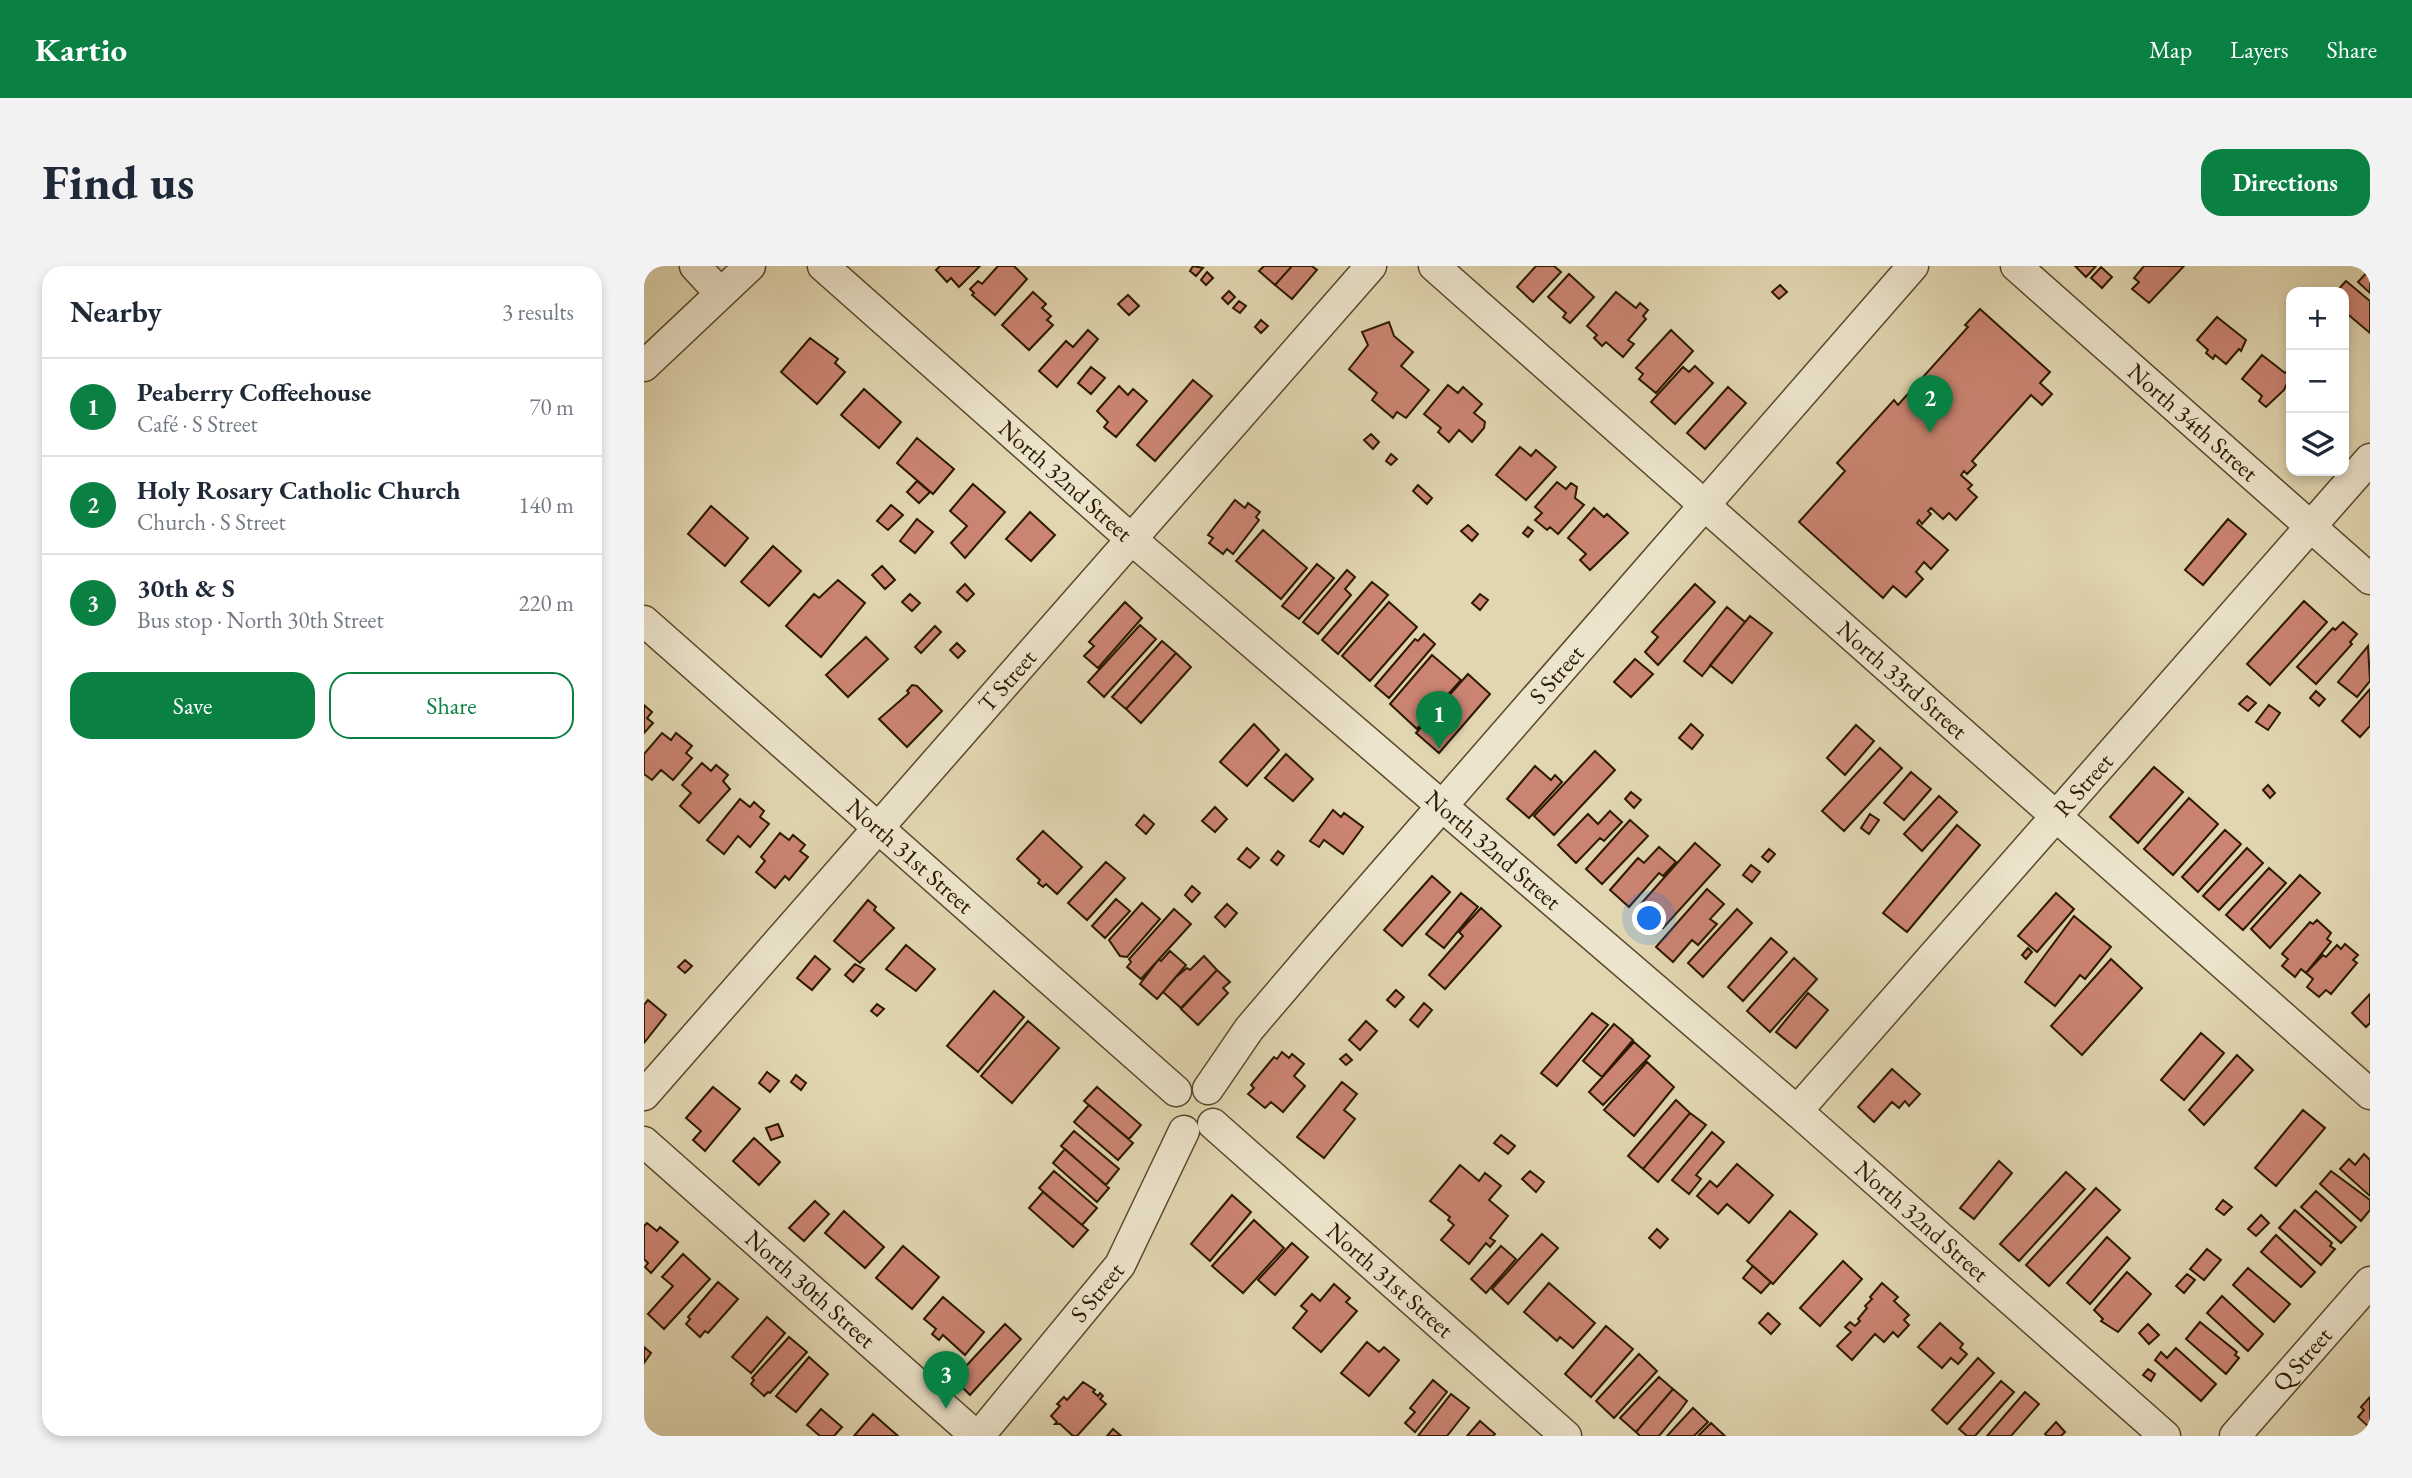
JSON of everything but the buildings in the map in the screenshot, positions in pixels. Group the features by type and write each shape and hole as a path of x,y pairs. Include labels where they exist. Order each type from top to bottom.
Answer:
{"street":[{"path":"695,266 720,293"},
{"path":"644,366 750,266"},
{"name":"North 32nd Street","path":"822,266 1440,807 1797,1111 2165,1436"},
{"name":"T Street","path":"644,1095 1371,266"},
{"name":"North 33rd Street","path":"1434,266 2370,1094"},
{"name":"S Street","path":"1208,1089 1249,1029 1913,266"},
{"name":"North 34th Street","path":"2016,266 2370,579"},
{"name":"R Street","path":"1797,1111 2370,459"},
{"name":"North 31st Street","path":"644,621 1177,1091"},
{"path":"1195,1084 1208,1089 1214,1094 1218,1109 1213,1124 1200,1132 1184,1131 1177,1127 1169,1113 1172,1098 1177,1091 1195,1084"},
{"name":"North 31st Street","path":"1213,1124 1566,1436"},
{"name":"S Street","path":"977,1436 1120,1265 1184,1131"},
{"name":"North 30th Street","path":"644,1142 977,1436"},
{"name":"Q Street","path":"2235,1436 2370,1282"}],"place":[{"name":"Holy Rosary Catholic Church","path":"1930,433"},
{"name":"Peaberry Coffeehouse","path":"1439,749"},
{"name":"30th & S","path":"946,1409"}]}
